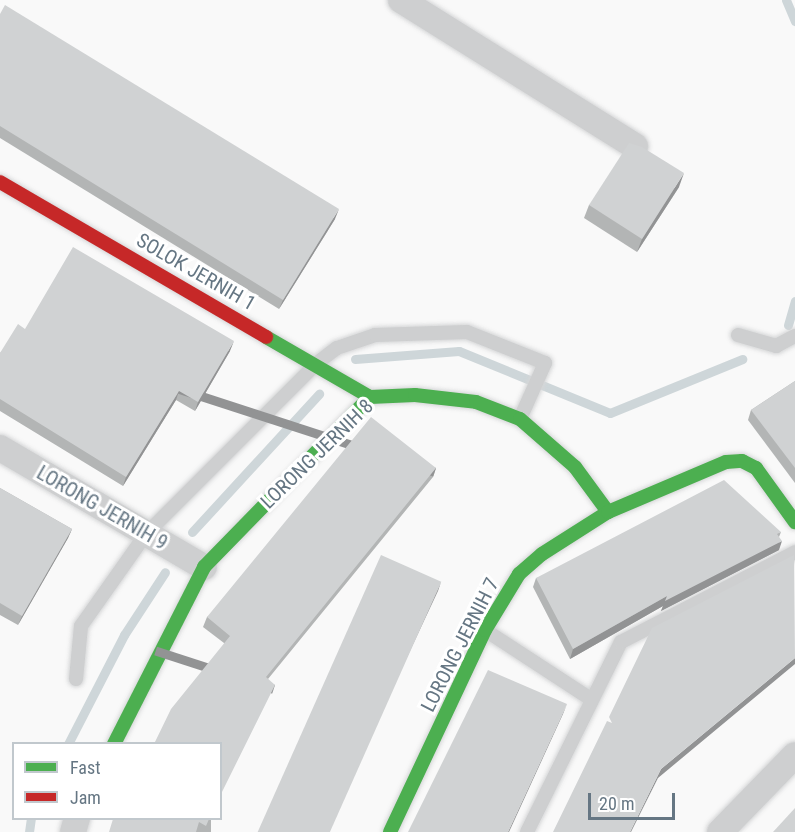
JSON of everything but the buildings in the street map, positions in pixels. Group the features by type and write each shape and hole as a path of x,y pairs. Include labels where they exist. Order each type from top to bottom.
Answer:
{"street":[{"path":"401,0 635,146"},
{"name":"SOLOK JERNIH 1","path":"0,182 317,363 370,398"},
{"name":"LORONG JERNIH 8","path":"115,742 204,567 370,398 415,394 476,402 522,417 575,467 608,512"},
{"name":"LORONG JERNIH 9","path":"0,448 204,567"},
{"name":"LORONG JERNIH 7","path":"390,832 485,630 519,574 542,554 608,512 726,462 742,460 756,468 795,522"},
{"path":"720,832 795,755"}],"lane":[{"path":"76,679 81,626 146,534 317,363 337,348 375,335 467,332 545,363 522,417"},
{"path":"738,335 776,346 795,336"},
{"path":"527,832 621,642 795,552"},
{"path":"485,630 591,699"}],"waterway":[{"path":"786,0 795,21"},
{"path":"788,325 795,301"},
{"path":"355,359 459,351 610,413 742,359"},
{"path":"192,532 319,394"},
{"path":"69,742 124,635 165,572"},
{"path":"29,832 31,820"}],"traffic: fast":[{"path":"266,337 370,397"},
{"path":"115,742 204,567 370,397 415,395 476,402 520,419 575,467 608,512"},
{"path":"390,832 485,630 519,574 542,554 608,512 726,462 742,461 756,468 795,522"}],"traffic: jam":[{"path":"0,182 266,337"}]}
